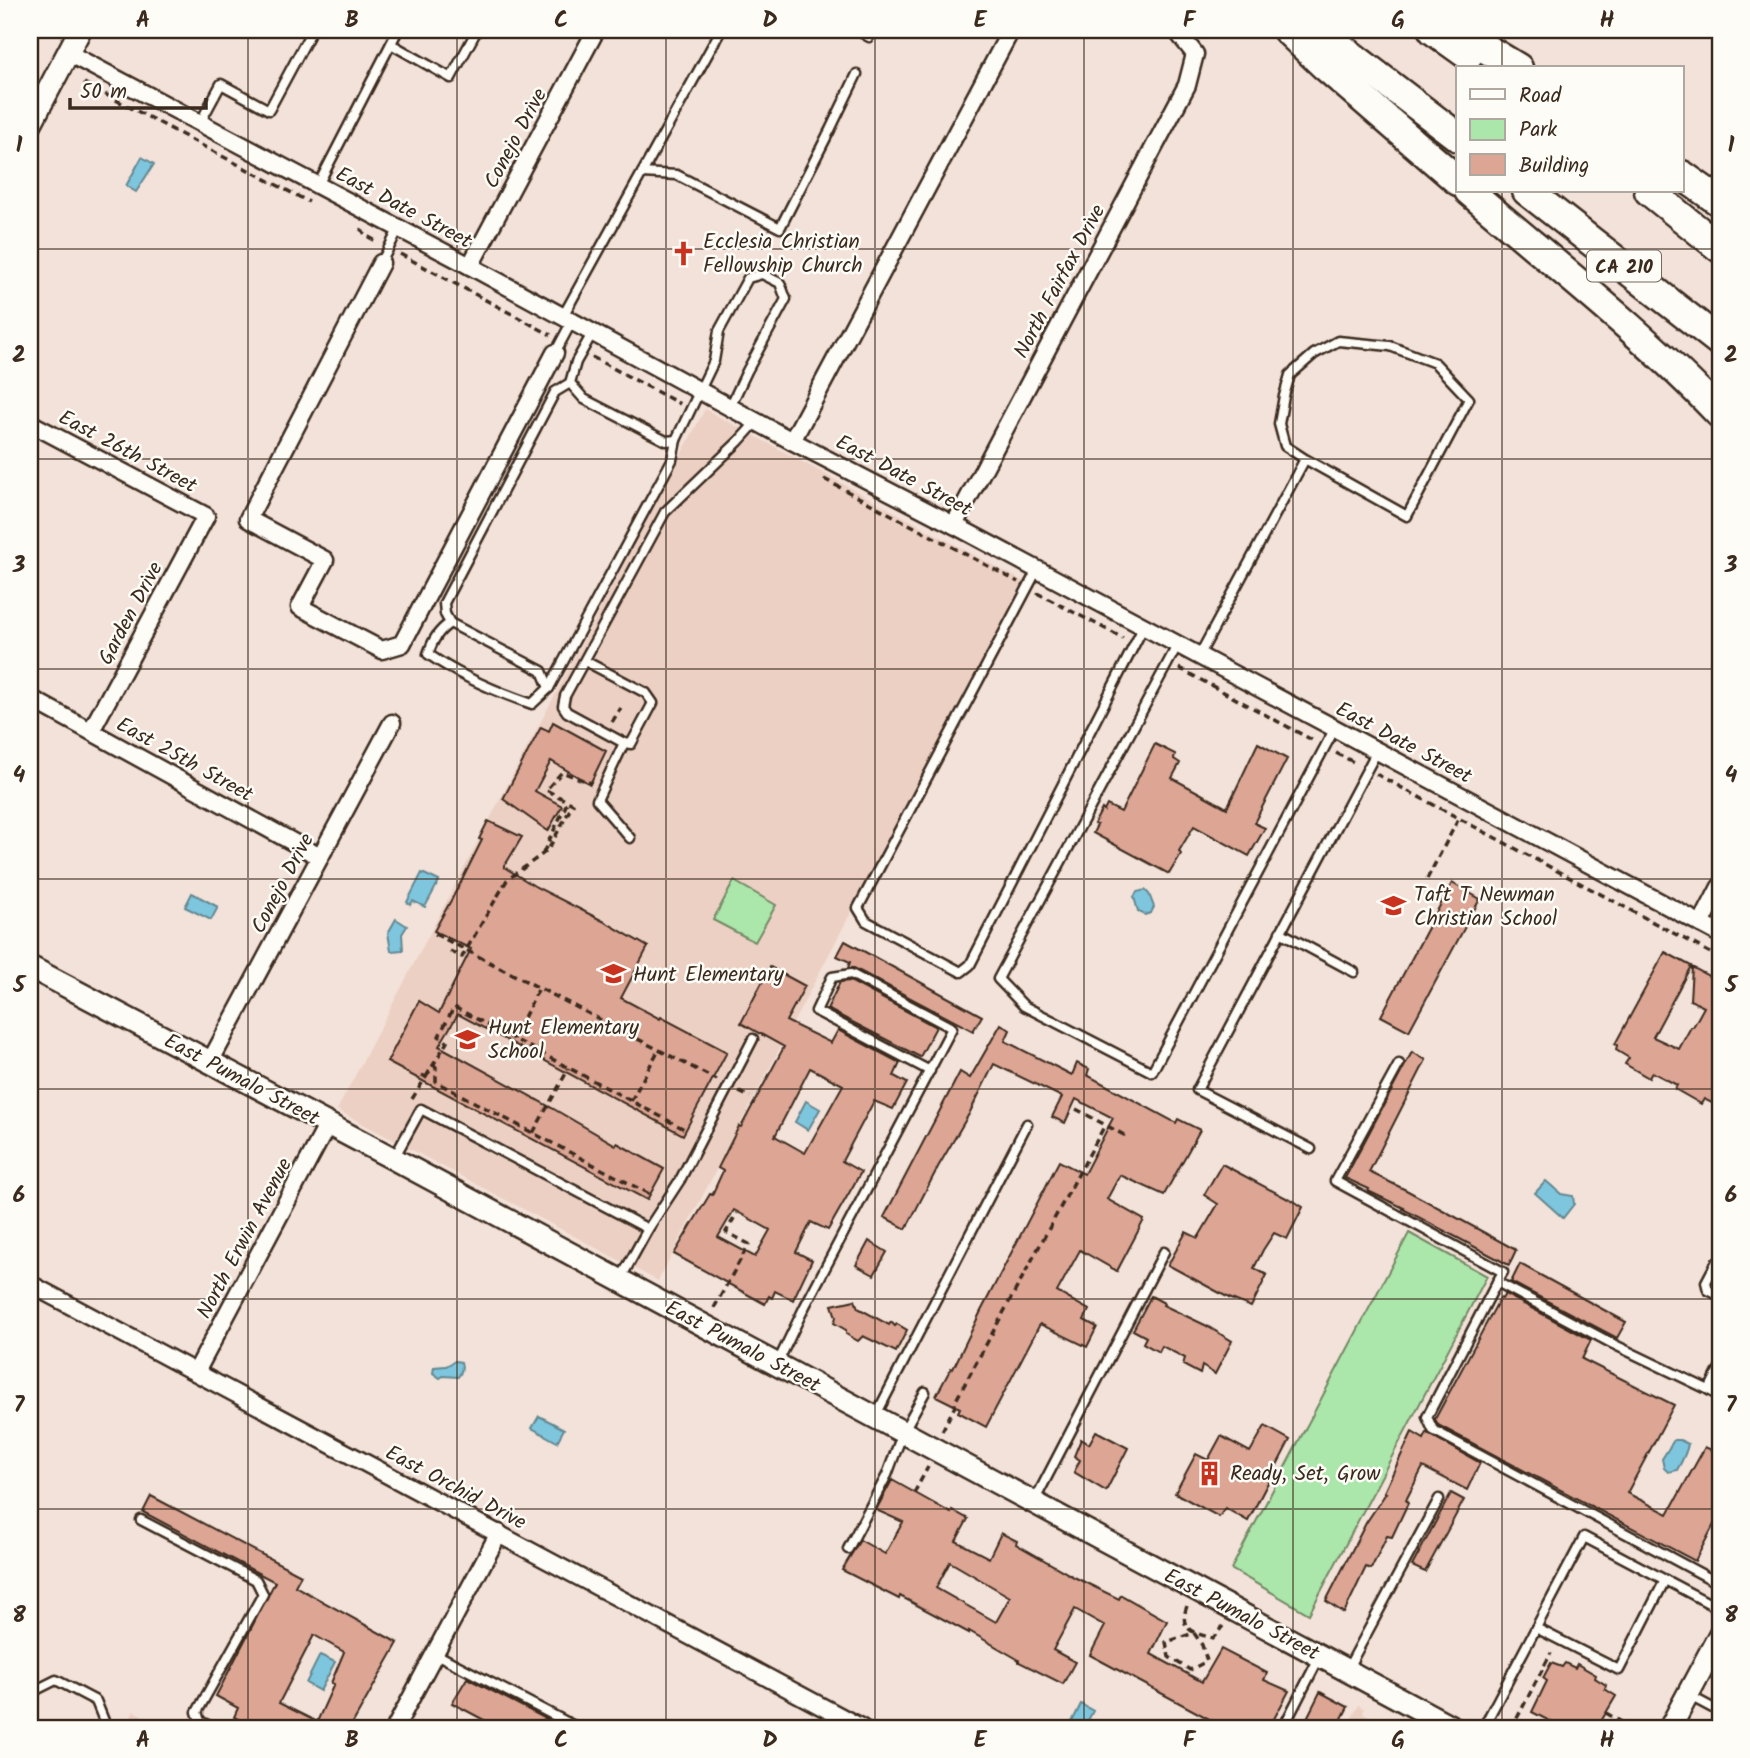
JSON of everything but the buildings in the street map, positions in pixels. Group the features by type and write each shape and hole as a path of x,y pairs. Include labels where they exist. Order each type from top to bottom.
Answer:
{"highway":[{"path":"1287,30 1456,179"},
{"path":"1318,30 1456,135"},
{"path":"1433,30 1484,66"},
{"path":"1455,30 1515,66"},
{"path":"1684,176 1720,202"},
{"path":"1470,192 1608,309 1720,414"},
{"name":"CA 210","path":"1528,192 1720,342"},
{"path":"1650,192 1720,248"}],"street":[{"path":"30,125 80,30"},
{"name":"Conejo Drive","path":"470,265 596,30"},
{"path":"792,441 1011,30"},
{"name":"North Fairfax Drive","path":"954,525 1187,85 1195,54 1176,30"},
{"name":"East Date Street","path":"68,53 470,265 792,441 1720,934"},
{"path":"380,263 248,519 325,560 300,607 382,650 402,644 558,347"},
{"name":"East 26th Street","path":"30,423 206,516"},
{"name":"Garden Drive","path":"91,731 206,516"},
{"name":"East 25th Street","path":"30,698 320,857"},
{"name":"Conejo Drive","path":"210,1062 392,723"},
{"path":"1701,924 1720,887"},
{"name":"East Pumalo Street","path":"30,967 394,1159 1454,1728"},
{"name":"North Erwin Avenue","path":"196,1372 328,1124"},
{"name":"East Orchid Drive","path":"30,1284 862,1728"},
{"path":"394,1728 499,1533"},
{"path":"1673,1727 1720,1636"}],"lane":[{"path":"200,123 222,84 269,110 312,30"},
{"path":"318,185 398,30"},
{"path":"391,44 451,78 477,30"},
{"path":"558,347 567,318 642,173 721,30"},
{"path":"857,30 869,37 873,30"},
{"path":"642,173 677,175 780,228 857,74"},
{"path":"380,263 399,228"},
{"path":"450,623 441,629 432,641 428,654 509,696 532,704 550,688 672,460 676,440 714,361 719,331 748,278 762,274 780,283 786,299 730,407"},
{"path":"550,688 542,671 450,623 445,614 444,603 555,392 570,383 576,362 593,332"},
{"path":"1338,341 1390,346 1434,363 1469,399 1407,516 1305,459 1285,446 1279,424 1284,396 1290,375 1314,354 1338,341"},
{"path":"570,383 584,399 666,441 676,440"},
{"path":"585,661 646,693 653,703 631,744 624,743 568,712 563,706 565,696 665,512 757,421"},
{"path":"1199,656 1305,459"},
{"path":"1037,570 858,908 866,921 961,972 970,965 1144,626"},
{"path":"1178,644 998,979 1024,1006 1152,1072 1335,728"},
{"path":"624,743 597,800 630,838"},
{"path":"1311,1149 1197,1090 1377,751"},
{"path":"1280,932 1354,972"},
{"path":"776,1365 953,1028 851,974 832,977 816,1011 930,1071"},
{"path":"620,1280 648,1229 680,1180 753,1039"},
{"path":"1399,1063 1335,1181 1503,1272 1427,1416 1433,1430 1720,1584"},
{"path":"394,1159 421,1109 648,1229"},
{"path":"875,1417 1027,1125"},
{"path":"1034,1503 1164,1252"},
{"path":"1716,1263 1706,1282 1708,1290 1720,1296"},
{"path":"1497,1282 1720,1397"},
{"path":"1709,1391 1720,1368"},
{"path":"848,1549 887,1475 903,1432 925,1392"},
{"path":"1347,1671 1439,1499"},
{"path":"141,1520 256,1580 263,1594 197,1712 200,1721 213,1728"},
{"path":"1483,1728 1584,1537 1720,1609"},
{"path":"1536,1628 1619,1670 1665,1580"},
{"path":"434,1653 578,1728"},
{"path":"1283,1728 1320,1656"},
{"path":"30,1703 36,1690 56,1680 96,1701 104,1721 100,1728"},
{"path":"1688,1695 1720,1713"}],"path":[{"path":"84,83 315,205"},
{"path":"351,224 365,235 558,347"},
{"path":"582,352 691,408"},
{"path":"815,474 1135,645"},
{"path":"1168,663 1720,958"},
{"path":"606,733 621,708"},
{"path":"450,951 462,957 507,880 548,850 573,804 546,790 562,772 593,784"},
{"path":"1427,878 1459,818"},
{"path":"435,934 750,1097"},
{"path":"513,1038 539,988"},
{"path":"426,1077 447,1042 439,1036 453,1007 686,1130"},
{"path":"631,1101 658,1051"},
{"path":"433,1065 436,1067 436,1082 650,1194"},
{"path":"533,1133 569,1068"},
{"path":"1076,1109 1124,1135 1126,1132"},
{"path":"942,1432 955,1402 1105,1125"},
{"path":"715,1308 749,1244 726,1233 737,1213"},
{"path":"914,1493 928,1467"},
{"path":"1187,1606 1183,1617 1186,1627 1194,1633 1202,1645 1207,1661 1191,1670 1169,1657 1166,1642 1194,1633 1213,1638 1223,1626"},
{"path":"1516,1728 1514,1724 1551,1653"},
{"path":"1606,1713 1632,1728"}],"shaded area":[{"name":"Hunt Elementary","path":"705,409 1024,582 658,1281 337,1110"},
{"path":"1359,1705 1364,1709 1363,1713 1392,1728 1346,1728"},
{"path":"134,1711 165,1728 125,1728"}],"green space":[{"path":"734,881 776,905 755,942 713,920"},
{"path":"1409,1233 1487,1276 1309,1614 1231,1569"}],"water":[{"path":"142,157 154,164 136,192 126,186"},
{"path":"422,873 439,881 425,907 413,901 410,905 407,902"},
{"path":"1145,890 1154,907 1151,913 1145,915 1138,911 1134,897 1137,892"},
{"path":"192,893 218,907 211,920 185,907"},
{"path":"396,919 407,926 402,934 403,950 391,951 388,933"},
{"path":"806,1101 820,1109 808,1130 795,1122"},
{"path":"1546,1181 1561,1194 1573,1196 1574,1204 1563,1218 1535,1193"},
{"path":"455,1361 462,1364 458,1377 440,1378 433,1373 434,1367 446,1366"},
{"path":"539,1416 564,1429 557,1442 532,1428"},
{"path":"1674,1440 1688,1444 1677,1470 1668,1472 1662,1459"},
{"path":"320,1655 335,1662 320,1691 306,1683"},
{"path":"1081,1704 1093,1711 1084,1728 1069,1728"}],"place":[{"name":"Ecclesia Christian Fellowship Church","path":"683,253"},
{"name":"Taft T Newman Christian School","path":"1394,906"},
{"name":"Hunt Elementary","path":"613,974"},
{"name":"Hunt Elementary School","path":"468,1039"},
{"name":"Ready, Set, Grow","path":"1210,1473"}]}
